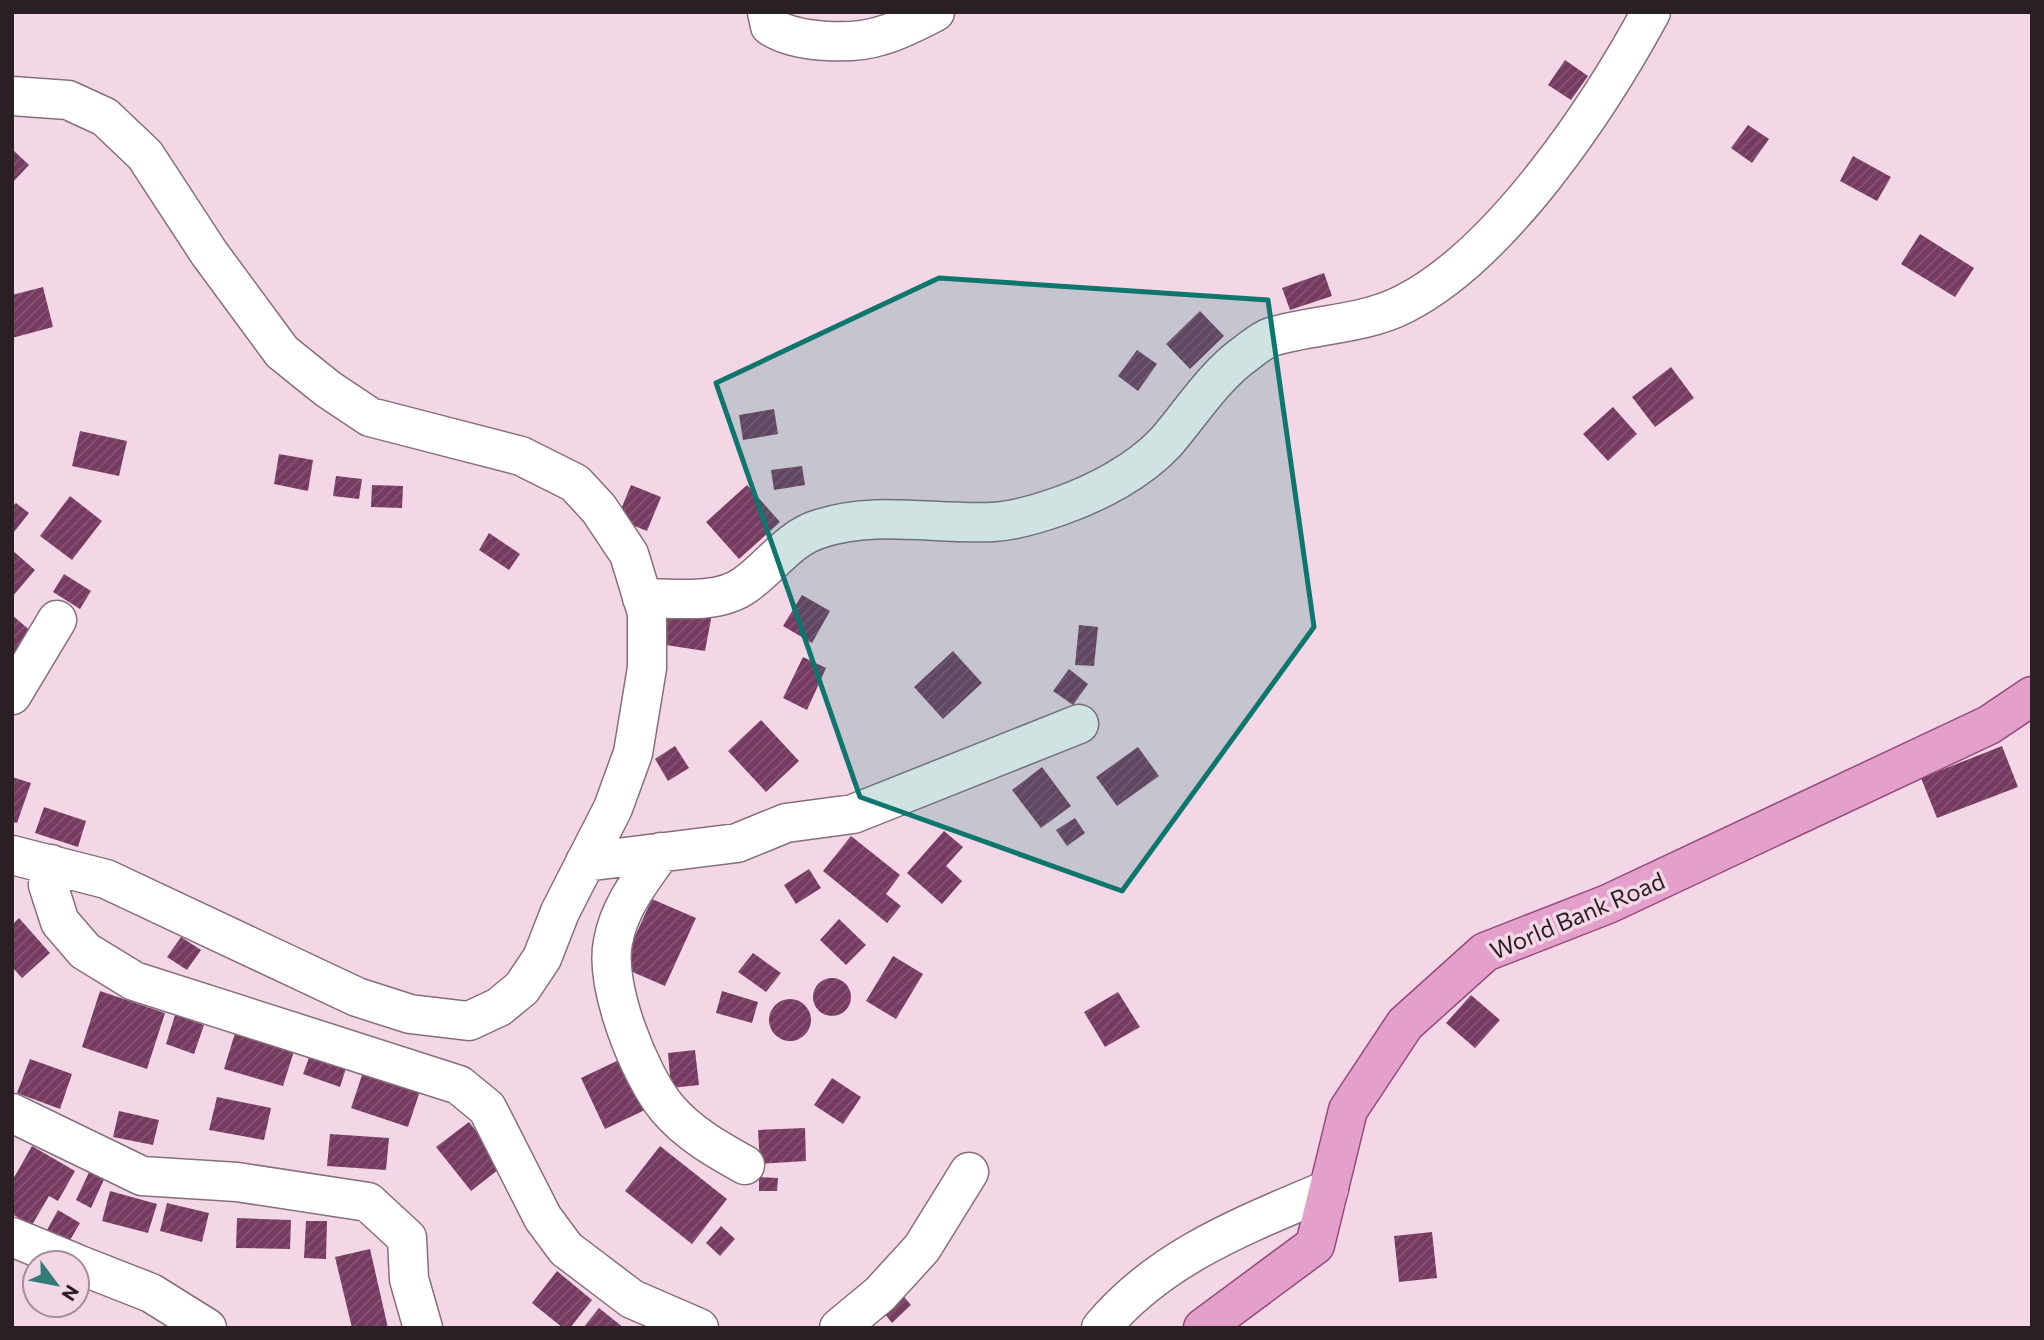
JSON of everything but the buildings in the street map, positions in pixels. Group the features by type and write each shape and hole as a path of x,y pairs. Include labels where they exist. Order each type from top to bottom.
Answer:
{"main road":[{"name":"World Bank Road","path":"1203,1328 1315,1245 1348,1110 1405,1024 1485,952 1608,904 1989,724 2032,696"}],"street":[{"path":"768,12 770,26 785,37 825,41 879,37 935,12"},
{"path":"642,598 722,596 743,587 791,545 817,529 851,522 892,520 996,522 1060,506 1119,479 1162,446 1236,361 1268,338 1335,326 1402,305 1448,277 1499,228 1563,151 1614,79 1651,12"},
{"path":"12,96 68,100 105,117 145,155 209,253 282,352 328,389 370,417 521,456 575,483 599,509 629,554 647,613 648,668 634,753 613,808 560,912 542,958 523,988 499,1007 469,1021 410,1014 357,997 106,879 12,855"},
{"path":"12,695 57,620"},
{"path":"585,862 737,843 786,823 853,814 915,792 1079,724"},
{"path":"661,852 626,901 612,943 618,1007 644,1071 667,1108 702,1141 745,1165"},
{"path":"51,864 48,885 60,922 85,951 134,981 459,1085 487,1108 543,1219 566,1250 632,1299 699,1328"},
{"path":"12,1113 142,1176 237,1182 368,1202 407,1238 409,1279 423,1328"},
{"path":"839,1328 880,1294 922,1248 969,1172"},
{"path":"1101,1328 1167,1266 1213,1238 1329,1189"},
{"path":"12,1237 42,1249"},
{"path":"91,1269 151,1293 207,1328"}],"highlighted area":[{"path":"939,278 1268,300 1314,627 1122,891 860,797 716,383"}]}
